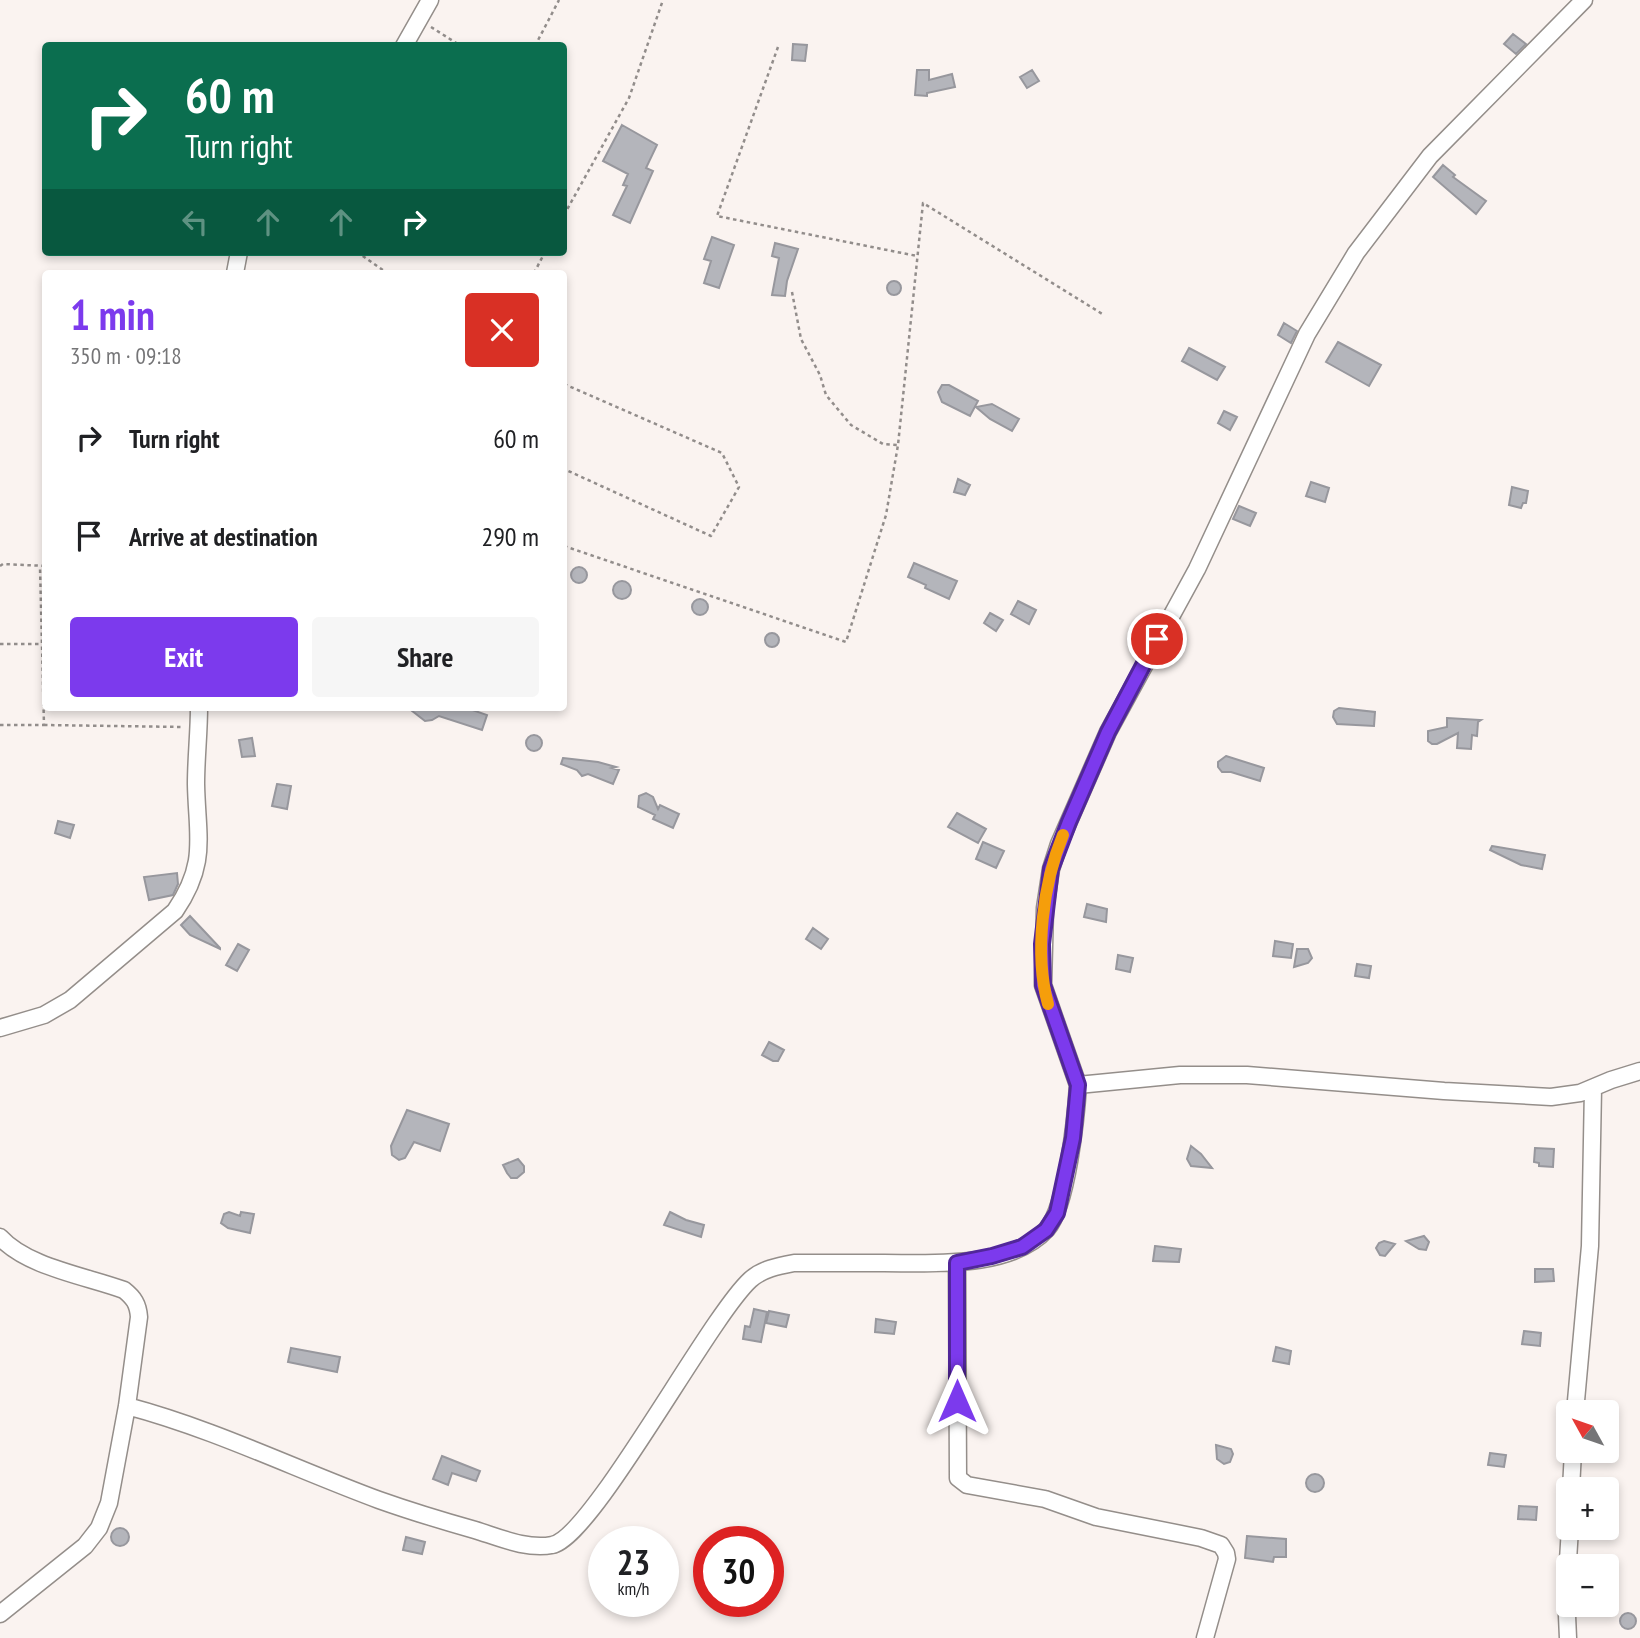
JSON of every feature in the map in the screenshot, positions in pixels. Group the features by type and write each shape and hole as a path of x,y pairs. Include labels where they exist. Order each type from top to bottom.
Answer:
{"street":[{"path":"406,42 430,0"},
{"path":"127,1406 174,1418 380,1500 520,1543 555,1545 567,1537 595,1504 724,1314 751,1279 772,1267 794,1263 957,1263 1022,1247 1046,1230 1057,1213 1073,1138 1078,1085 1043,985 1045,908 1051,869 1059,844 1108,732 1197,569 1307,334 1356,253 1430,156 1584,0"},
{"path":"0,1028 44,1015 70,1000 175,911 183,899 196,869 200,847 196,783 199,711"},
{"path":"1078,1085 1180,1075 1247,1075 1551,1097 1580,1093 1640,1071"},
{"path":"1577,1400 1590,1246 1593,1088"},
{"path":"0,1237 9,1247 40,1262 97,1280 132,1296 138,1307 139,1317 127,1406 108,1503 99,1528 85,1546 0,1614"},
{"path":"957,1263 958,1478 967,1485 1045,1499 1096,1517 1201,1538 1221,1545 1227,1559 1205,1638"},
{"path":"1568,1638 1566,1593 1569,1540"}],"path":[{"path":"538,42 559,0"},
{"path":"567,210 629,99 663,0"},
{"path":"425,24 454,42"},
{"path":"778,47 718,216 917,256"},
{"path":"567,547 846,642 886,515 898,445 923,203 1104,315"},
{"path":"363,256 383,270"},
{"path":"792,292 801,339 820,375 826,395 858,430 883,444 898,445"},
{"path":"567,385 722,453 739,487 710,536 567,470"},
{"path":"0,566 40,567 42,606"},
{"path":"0,644 42,645"},
{"path":"44,711 44,725"},
{"path":"0,724 199,728"}],"building":[{"path":"1513,34 1526,44 1516,54 1504,44"},
{"path":"793,44 807,45 805,61 792,60"},
{"path":"917,70 929,70 929,80 952,74 955,87 927,93 927,96 915,95"},
{"path":"1032,70 1039,81 1027,88 1020,77"},
{"path":"622,125 657,145 646,168 653,171 630,223 613,215 627,186 623,185 628,174 603,161"},
{"path":"1443,165 1455,175 1453,177 1486,201 1476,214 1433,177"},
{"path":"712,237 734,245 719,288 704,283 711,261 704,259"},
{"path":"775,243 798,249 785,296 772,295 779,258 772,256"},
{"path":"891,281 897,281 901,288 897,295 891,295 887,291 887,285"},
{"path":"1284,323 1297,331 1291,343 1278,335"},
{"path":"1338,342 1381,365 1369,386 1326,362"},
{"path":"1189,348 1225,367 1217,380 1182,361"},
{"path":"942,385 949,385 978,401 970,416 942,402 938,392"},
{"path":"992,404 1019,419 1012,431 990,419 976,407"},
{"path":"1224,411 1237,417 1230,430 1218,423"},
{"path":"958,479 970,485 965,495 954,492"},
{"path":"1311,482 1329,488 1325,502 1306,496"},
{"path":"1512,487 1528,491 1526,503 1523,503 1521,508 1509,505"},
{"path":"1239,506 1256,513 1250,526 1233,519"},
{"path":"914,563 957,581 949,599 908,577"},
{"path":"576,567 582,567 587,575 585,581 576,583 571,578 571,572"},
{"path":"622,581 628,584 631,590 628,596 622,599 616,596 613,590 616,584"},
{"path":"700,599 708,607 700,615 692,607"},
{"path":"1018,601 1036,610 1029,624 1011,614"},
{"path":"990,613 1003,620 996,631 984,623"},
{"path":"769,633 775,633 779,640 775,647 769,647 765,643 765,637"},
{"path":"1339,708 1375,712 1374,726 1337,724 1333,717 1334,711"},
{"path":"412,711 476,711 487,715 482,730 439,716 425,721"},
{"path":"1447,718 1481,720 1478,722 1477,736 1472,735 1471,749 1457,748 1458,733 1437,744 1428,741 1428,731 1447,727"},
{"path":"531,735 537,735 542,743 540,749 531,751 526,746 526,740"},
{"path":"252,738 255,756 242,757 239,740"},
{"path":"1226,756 1264,768 1260,781 1222,772 1218,762"},
{"path":"563,758 598,762 619,770 613,784 588,774 582,776 577,770 561,764"},
{"path":"277,784 291,786 287,809 272,806"},
{"path":"646,793 653,797 658,809 660,805 679,814 673,828 653,819 655,815 638,807 639,796"},
{"path":"957,813 986,829 978,843 948,827"},
{"path":"58,821 74,825 70,838 55,833"},
{"path":"983,842 1004,851 996,868 976,859"},
{"path":"1492,846 1545,855 1542,869 1521,865 1490,850"},
{"path":"177,873 178,884 173,895 149,900 144,877"},
{"path":"1087,904 1107,909 1106,922 1084,917"},
{"path":"190,916 220,949 190,935 181,925"},
{"path":"813,928 828,939 821,949 806,939"},
{"path":"1275,941 1293,944 1291,958 1273,956"},
{"path":"238,944 249,950 237,971 226,965"},
{"path":"1297,949 1308,949 1312,958 1308,963 1294,967"},
{"path":"1118,955 1133,958 1130,972 1116,969"},
{"path":"1357,964 1371,966 1369,978 1355,976"},
{"path":"769,1042 784,1050 778,1061 762,1055"},
{"path":"407,1110 449,1124 440,1151 414,1142 405,1158 399,1160 392,1155 391,1146"},
{"path":"1191,1146 1212,1168 1191,1166 1187,1159"},
{"path":"1535,1148 1554,1149 1553,1167 1539,1166 1539,1163 1534,1162"},
{"path":"518,1159 524,1166 524,1172 517,1178 511,1178 503,1165"},
{"path":"229,1212 240,1216 241,1212 254,1214 250,1233 228,1228 221,1223 224,1214"},
{"path":"670,1212 704,1225 701,1237 664,1225"},
{"path":"1424,1236 1429,1242 1426,1250 1406,1241"},
{"path":"1384,1241 1395,1244 1385,1256 1380,1255 1376,1248"},
{"path":"1155,1246 1181,1249 1179,1262 1153,1261"},
{"path":"1535,1269 1553,1269 1554,1281 1535,1282"},
{"path":"754,1309 767,1312 761,1342 743,1339 745,1326 750,1327"},
{"path":"769,1311 789,1315 786,1327 766,1323"},
{"path":"876,1319 896,1322 894,1334 875,1332"},
{"path":"1524,1331 1541,1333 1540,1346 1522,1344"},
{"path":"1276,1347 1291,1351 1289,1364 1273,1361"},
{"path":"291,1348 340,1357 337,1372 288,1362"},
{"path":"1216,1445 1231,1449 1233,1454 1230,1462 1224,1464 1217,1459"},
{"path":"1490,1453 1506,1455 1504,1467 1488,1465"},
{"path":"442,1456 480,1471 476,1481 452,1473 448,1485 433,1479"},
{"path":"1315,1474 1323,1479 1324,1483 1319,1491 1315,1492 1307,1487 1306,1483 1311,1475"},
{"path":"1519,1506 1537,1507 1536,1520 1518,1519"},
{"path":"120,1528 126,1531 129,1537 126,1543 120,1546 114,1543 111,1537 114,1531"},
{"path":"1247,1536 1286,1539 1286,1557 1274,1557 1273,1562 1245,1558"},
{"path":"406,1537 425,1542 422,1554 403,1550"},
{"path":"1628,1613 1634,1615 1634,1627 1628,1629 1622,1627 1620,1621 1622,1615"}],"slow traffic":[{"path":"1048,1004 1043,985 1045,908 1051,869 1063,835"}],"route":[{"path":"957,1401 957,1263 1022,1247 1046,1230 1057,1213 1073,1138 1078,1085 1043,985 1042,944 1051,869 1059,844 1108,732 1157,639"}]}
